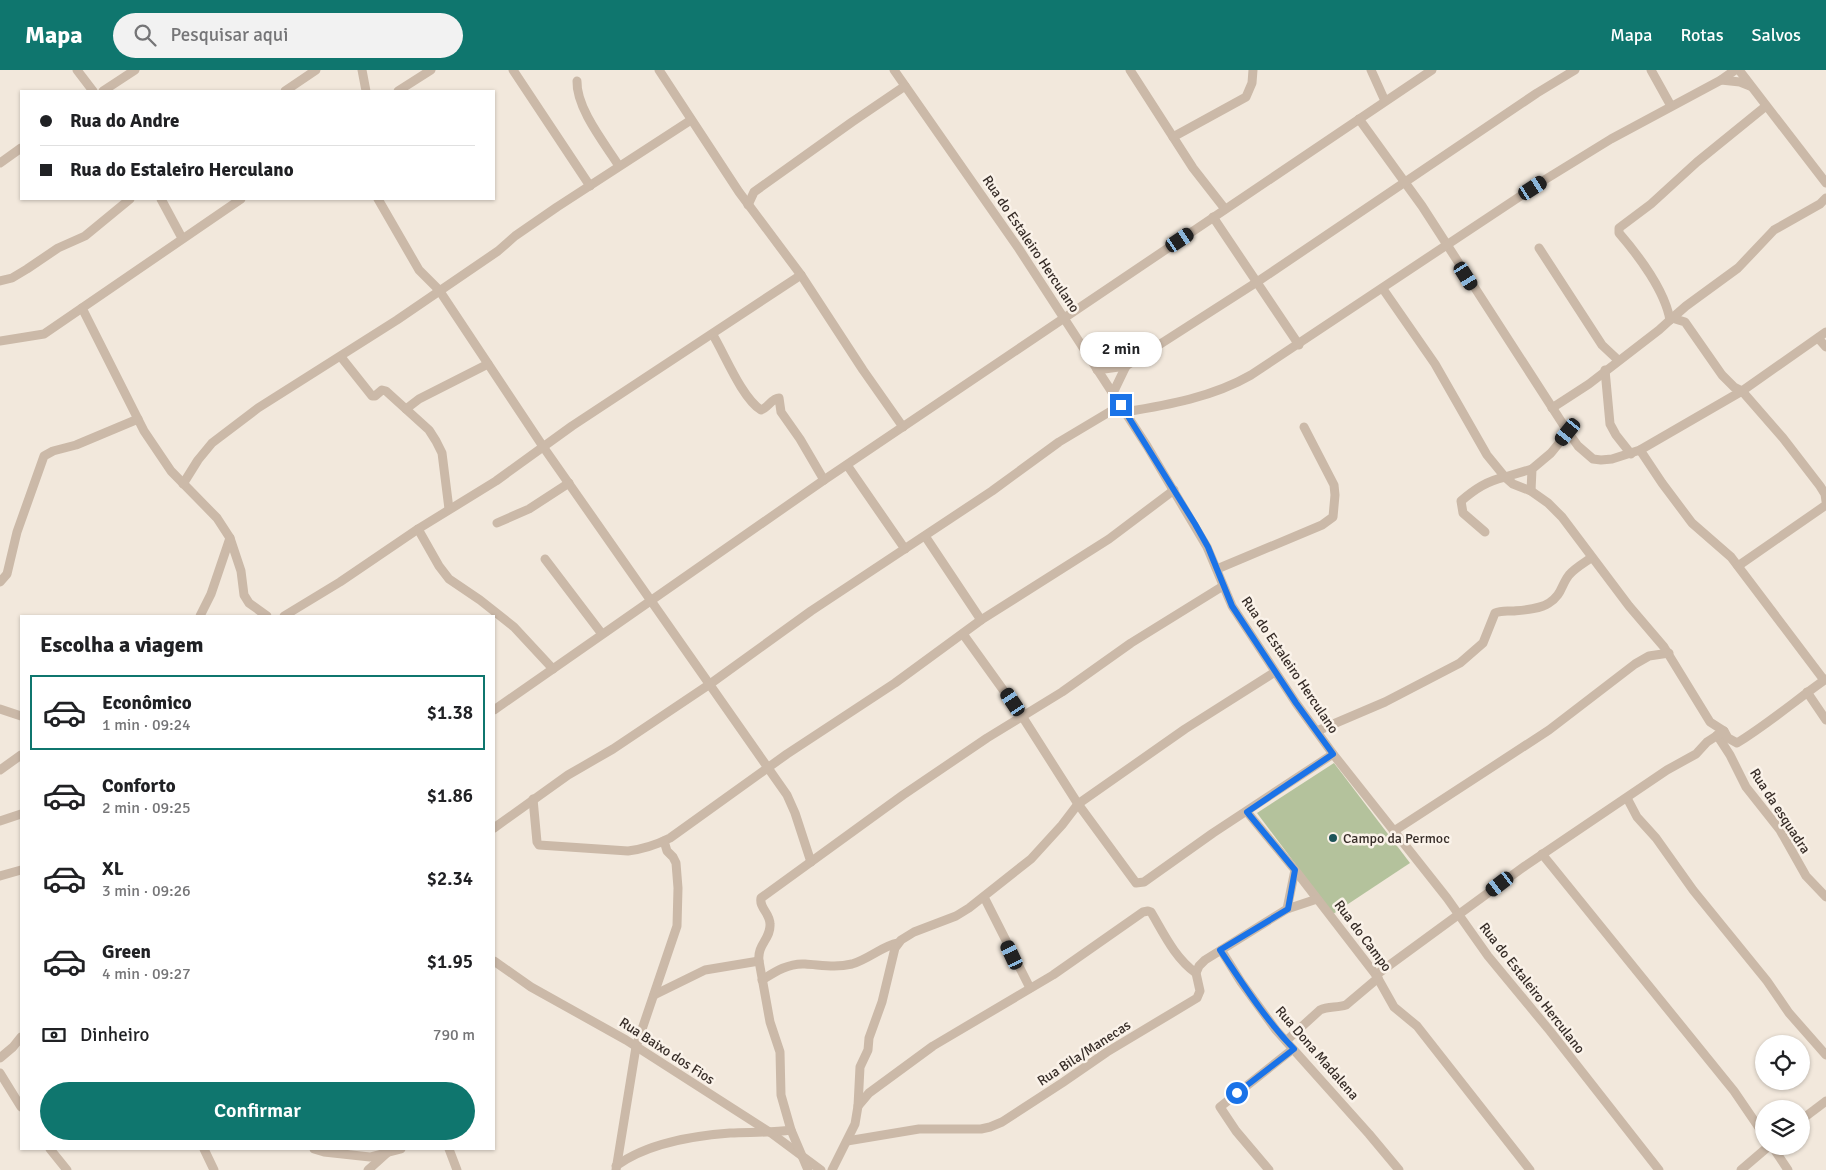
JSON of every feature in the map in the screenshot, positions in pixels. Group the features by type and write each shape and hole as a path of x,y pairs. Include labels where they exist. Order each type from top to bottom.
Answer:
{"street":[{"path":"77,70 92,90"},
{"path":"105,90 135,70"},
{"path":"286,90 316,70"},
{"path":"362,70 366,90"},
{"path":"400,90 432,70"},
{"path":"513,70 590,186"},
{"path":"659,70 739,192 801,275 863,370 904,427"},
{"path":"896,72 906,70"},
{"path":"1130,70 1193,168 1225,209"},
{"path":"1173,137 1242,101 1249,92 1253,70"},
{"path":"1371,70 1385,101"},
{"path":"495,709 824,480 1432,70"},
{"path":"1098,370 1126,366 1256,282 1562,73 1576,70"},
{"path":"1651,70 1671,106"},
{"path":"495,827 568,775 613,749 710,684 811,611 992,491 1059,442 1123,408 1160,406 1232,386 1610,139 1737,70 1826,183"},
{"name":"Rua do Estaleiro Herculano","path":"896,72 1065,317 1123,408 1199,532 1232,606 1275,672 1333,754 1488,956 1659,1170"},
{"path":"1721,80 1740,82 1750,86"},
{"path":"577,82 576,89 583,110 619,166"},
{"path":"748,205 754,192 905,86"},
{"path":"1766,106 1697,162 1651,204 1619,228 1619,233 1645,268 1673,317 1685,322 1722,375 1734,387 1742,391 1783,438 1820,486 1826,500"},
{"path":"1359,119 1405,181 1568,432 1578,446 1594,459 1612,459 1640,450 1742,391 1826,332"},
{"path":"183,484 203,453 227,431 296,383 340,357 493,255 515,236 691,120"},
{"path":"0,163 20,149"},
{"path":"739,192 754,192"},
{"path":"1552,408 1567,400 1652,336 1686,306 1734,271 1774,230 1820,204 1826,198"},
{"path":"0,281 12,278 58,248 85,236 129,200"},
{"path":"162,200 182,238"},
{"path":"0,341 44,334 239,200"},
{"path":"379,200 405,249 419,270 439,290 544,448 768,767 792,804 811,862"},
{"path":"1213,217 1299,344"},
{"path":"1539,248 1602,345 1618,360"},
{"path":"286,615 340,582 449,509 496,481 580,421 713,335 801,275"},
{"path":"1383,289 1435,364 1487,455 1513,484 1531,491 1548,503 1562,517 1628,606 1669,653 1718,735 1737,743 1755,732 1825,680 1770,612 1738,566 1719,545 1692,523 1640,450"},
{"path":"1685,322 1686,306"},
{"path":"82,308 138,419 164,462 217,518 230,538 241,571 244,594 249,603 266,615"},
{"path":"713,335 742,388 756,407 760,410 764,409 774,399 779,398 781,412 800,439 824,480"},
{"path":"1818,338 1826,348"},
{"path":"340,357 372,396 384,390 429,430 442,453 449,509"},
{"path":"406,409 419,400 488,364"},
{"path":"1113,393 1126,366"},
{"path":"1605,370 1610,424 1631,454"},
{"path":"0,582 7,574 17,532 44,456 52,451 76,445 138,419"},
{"path":"1217,569 1322,525 1333,517 1334,485 1304,427"},
{"path":"1485,532 1463,513 1461,501 1488,481 1532,469 1551,453 1568,432"},
{"path":"847,465 905,549"},
{"path":"1531,491 1532,469"},
{"path":"497,523 529,509 569,484"},
{"path":"533,799 537,842 539,845 628,851 664,842 768,767 895,683 981,620 1109,539 1174,490"},
{"path":"1738,566 1826,505"},
{"path":"418,529 439,566 449,579 514,627 552,669"},
{"path":"924,536 981,620"},
{"path":"200,615 211,594 230,538"},
{"path":"1317,731 1385,702 1460,663 1483,643 1495,614 1500,611 1516,611 1548,604 1561,592 1572,571 1592,558"},
{"path":"545,559 602,634"},
{"path":"808,1170 791,1130 781,1095 780,1052 770,1022 758,952 770,932 768,915 761,906 760,900 903,795 1022,716 1062,692 1130,642 1223,586"},
{"path":"963,634 1022,716 1078,804 1128,874 1139,884 1333,754"},
{"path":"1394,832 1549,730 1640,661 1652,655 1669,653"},
{"path":"762,980 778,969 791,966 805,964 833,967 852,964 869,958 898,943 914,932 961,914 1031,859 1078,804 1185,729 1275,672"},
{"path":"1807,692 1826,720"},
{"path":"0,709 20,716"},
{"path":"1710,722 1718,735"},
{"path":"1286,1041 1320,1010 1346,1005 1377,976 1542,854 1666,770 1696,754 1718,735"},
{"name":"Rua da esquadra","path":"1718,735 1746,787 1780,830 1806,876 1826,897"},
{"path":"0,770 20,756"},
{"path":"1627,798 1637,817 1656,838 1693,890 1768,982 1788,1013 1826,1055"},
{"name":"Rua do Campo","path":"1247,812 1295,870 1377,976 1394,1007 1417,1026 1530,1170"},
{"path":"0,821 20,814"},
{"path":"614,1168 636,1047 678,926 676,863 667,851 664,842"},
{"path":"1542,854 1730,1086 1755,1122"},
{"path":"0,876 20,870"},
{"path":"1288,909 1295,870"},
{"path":"984,897 1030,988"},
{"path":"858,1106 869,1093 933,1046 1053,975 1147,911 1151,912 1184,964 1196,973 1206,960 1220,950 1288,909 1317,899"},
{"path":"836,1167 855,1124 860,1067 868,1050 895,948 898,943"},
{"name":"Rua Dona Madalena","path":"1220,950 1241,982 1286,1041 1399,1170"},
{"path":"654,995 705,970 759,961"},
{"name":"Rua Baixo dos Fios","path":"495,962 531,987 597,1023 771,1133 821,1170"},
{"name":"Rua Bila/Manecas","path":"847,1141 919,1129 981,1129 1002,1122 1107,1052 1197,998 1200,991 1196,973"},
{"path":"0,1058 20,1038"},
{"path":"1269,1170 1236,1131 1220,1107 1294,1049"},
{"path":"0,1073 20,1105"},
{"path":"1810,1113 1826,1100"},
{"path":"614,1168 628,1157 645,1150 688,1138 730,1133 771,1133 791,1130"},
{"path":"51,1150 67,1170"},
{"path":"57,1158 60,1150"},
{"path":"204,1150 214,1170"},
{"path":"317,1150 324,1152 360,1152 370,1157 398,1150"},
{"path":"449,1150 456,1170"},
{"path":"368,1170 387,1153"},
{"path":"1741,1170 1759,1155"},
{"path":"1777,1155 1788,1170"}],"green space":[{"name":"Campo da Permoc","path":"1334,763 1410,863 1333,914 1257,813"}],"place":[{"name":"Campo da Permoc","path":"1333,838"}],"route":[{"path":"1121,405 1208,547 1232,606 1296,703 1333,754 1247,812 1295,870 1288,909 1220,950 1276,1030 1294,1049 1237,1093"}]}
